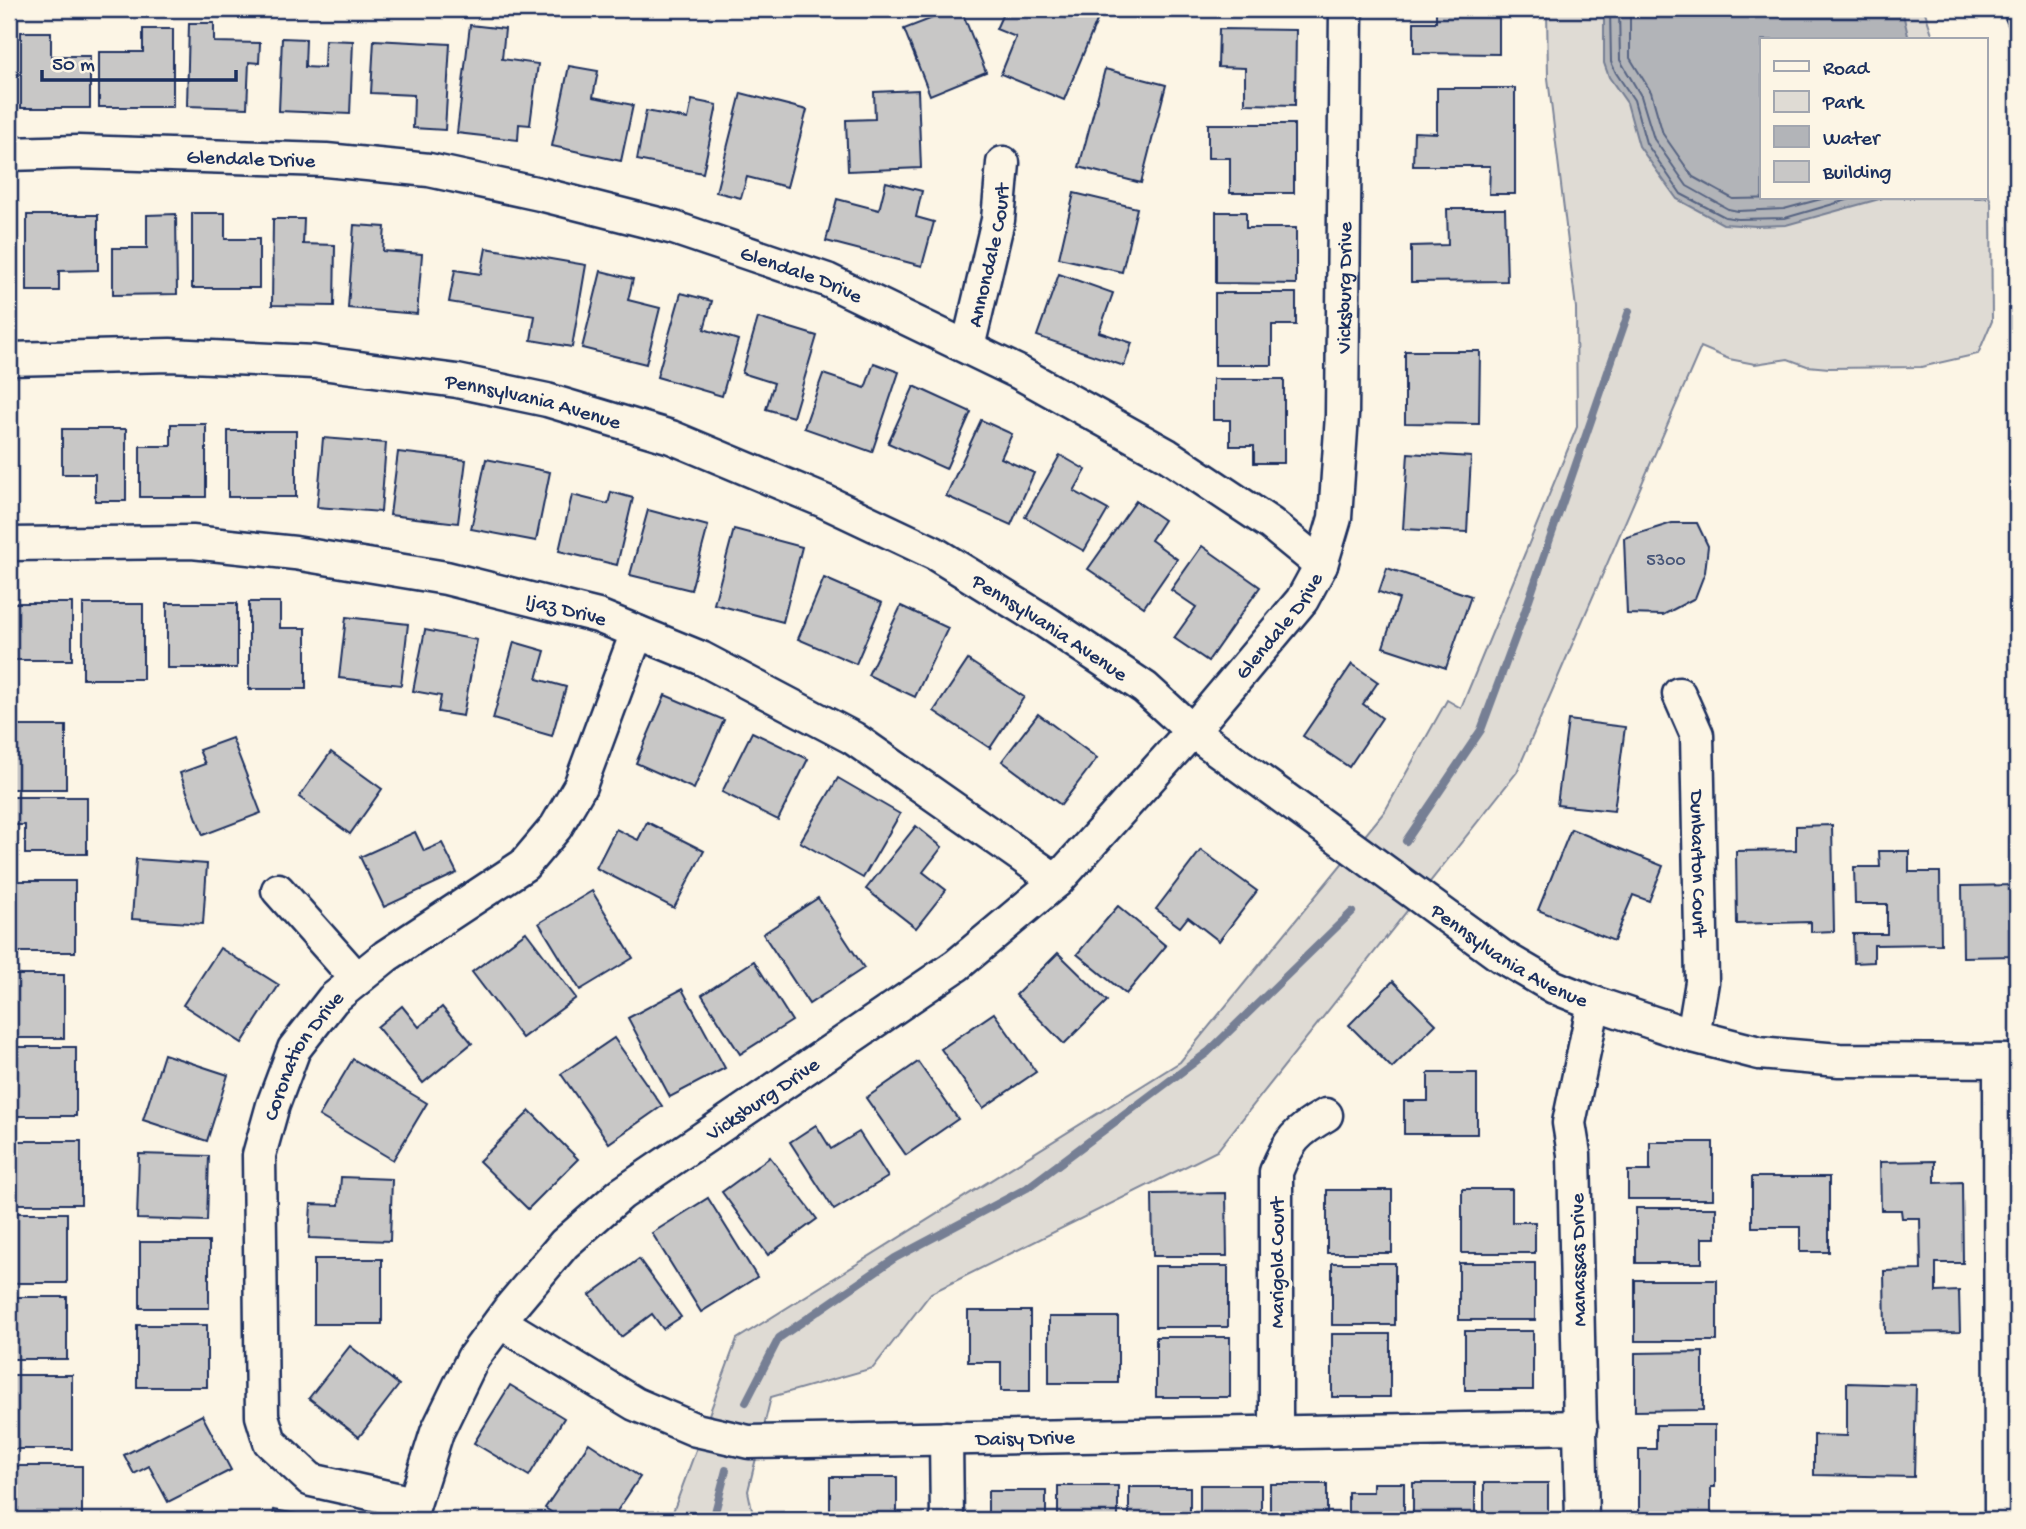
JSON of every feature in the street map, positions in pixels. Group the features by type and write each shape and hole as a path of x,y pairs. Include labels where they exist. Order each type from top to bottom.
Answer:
{"street":[{"name":"Vicksburg Drive","path":"1321,565 1335,518 1342,415 1346,9"},
{"name":"Glendale Drive","path":"9,154 78,152 326,160 429,170 540,194 674,228 827,280 968,347 1167,455 1271,524 1321,565 1303,600 1192,731"},
{"name":"Annondale Court","path":"968,347 998,220 1003,163"},
{"name":"Pennsylvania Avenue","path":"9,359 170,355 314,362 470,383 547,400 671,436 824,500 934,553 1046,622 1145,688 1192,731 1501,956 1554,987 1693,1036 1759,1053 1839,1060 2008,1061"},
{"name":"Ijaz Drive","path":"9,544 192,542 295,554 446,578 598,616 701,658 853,738 1057,881"},
{"name":"Coronation Drive","path":"412,1511 312,1480 270,1442 262,1416 259,1155 273,1105 294,1049 332,999 386,956 524,865 555,827 580,786 637,632"},
{"name":"Dunbarton Court","path":"1679,694 1697,735 1702,982 1693,1036"},
{"name":"Vicksburg Drive","path":"412,1511 437,1432 473,1358 564,1244 621,1194 957,965 1057,881 1192,731"},
{"path":"278,890 357,979"},
{"name":"Manassas Drive","path":"1582,1520 1574,1154 1569,1123 1594,1003"},
{"path":"2001,1520 2008,1061"},
{"name":"Marigold Court","path":"1276,1433 1276,1172 1287,1144 1307,1126 1326,1115"},
{"name":"Daisy Drive","path":"500,1322 635,1404 696,1430 749,1442 1581,1427"},
{"path":"946,1438 947,1520"}],"green space":[{"path":"1547,9 1924,9 1933,38 1760,38 1760,200 1988,200 1988,194 1991,202 1992,321 1978,354 1921,367 1829,368 1807,366 1788,359 1755,364 1729,359 1701,347 1517,772 1217,1151 931,1293 873,1368 771,1397 748,1491 754,1520 670,1520 737,1339 1180,1062 1385,811 1447,700 1461,708 1577,427 1576,308 1548,78"}],"water":[{"path":"1604,9 1902,9 1909,38 1760,38 1760,200 1876,200 1786,225 1723,224 1677,199 1639,146 1627,103 1609,77 1604,63"}],"building":[{"path":"961,9 986,72 930,95 904,29"},
{"path":"1005,9 1045,9 1067,18 1071,9 1101,11 1064,100 1001,74 1016,37 996,29"},
{"path":"1251,9 1299,9 1300,15 1251,16"},
{"path":"1436,9 1499,9 1499,54 1414,53 1414,22 1436,22"},
{"path":"2001,9 2017,9 2017,46"},
{"path":"189,23 214,23 214,42 260,43 259,63 249,62 247,108 187,106"},
{"path":"470,25 505,29 502,59 538,64 530,125 519,124 518,140 457,133"},
{"path":"143,29 173,29 173,107 99,107 99,52 143,52"},
{"path":"1219,29 1296,30 1295,105 1245,104 1245,68 1218,67"},
{"path":"21,32 51,32 51,56 90,56 90,108 21,108"},
{"path":"282,38 306,39 305,67 324,68 325,40 353,41 350,114 279,111"},
{"path":"374,40 450,44 445,130 413,128 414,95 371,93"},
{"path":"569,66 598,71 593,97 633,105 621,161 552,146"},
{"path":"1105,69 1166,85 1141,183 1079,167"},
{"path":"1437,88 1515,88 1515,194 1489,194 1490,166 1413,166 1414,132 1437,133"},
{"path":"918,90 921,168 848,171 846,120 875,119 874,92"},
{"path":"741,93 807,110 787,187 747,177 741,198 716,192"},
{"path":"692,100 717,105 703,173 637,160 646,111 688,119"},
{"path":"1208,124 1294,124 1294,193 1230,193 1230,158 1208,158"},
{"path":"886,182 922,191 916,217 934,222 922,266 826,241 837,199 879,210"},
{"path":"1074,193 1137,208 1122,272 1059,258"},
{"path":"1447,209 1505,209 1507,281 1411,282 1411,246 1448,245"},
{"path":"1216,212 1246,212 1246,228 1296,228 1296,284 1216,283"},
{"path":"192,213 225,213 225,239 259,239 259,288 192,288"},
{"path":"176,214 177,294 113,295 113,248 147,248 147,215"},
{"path":"27,215 98,215 98,270 59,271 59,291 27,291"},
{"path":"273,219 304,219 303,244 335,245 334,306 272,305"},
{"path":"354,225 385,227 383,251 422,254 417,314 348,308"},
{"path":"486,248 586,265 572,347 531,340 535,316 449,302 455,270 481,274"},
{"path":"601,271 633,279 628,300 660,308 646,364 582,348"},
{"path":"1059,274 1113,293 1099,332 1132,343 1124,366 1037,336"},
{"path":"681,293 712,301 704,329 738,340 722,396 657,377"},
{"path":"1215,293 1296,293 1296,325 1272,325 1272,365 1215,365"},
{"path":"758,318 817,336 793,417 766,409 774,383 742,373"},
{"path":"1405,351 1480,351 1479,424 1405,423"},
{"path":"874,363 899,372 872,452 804,428 823,374 865,388"},
{"path":"1213,379 1284,379 1284,463 1254,463 1254,446 1230,446 1230,420 1213,420"},
{"path":"914,386 971,412 946,469 888,443"},
{"path":"981,420 1012,434 1001,458 1034,473 1011,525 946,496"},
{"path":"171,424 206,424 206,497 140,497 140,446 171,446"},
{"path":"62,429 126,429 126,501 95,501 95,474 62,474"},
{"path":"228,431 296,431 296,497 228,497"},
{"path":"323,438 386,443 381,512 317,507"},
{"path":"398,452 466,460 458,523 390,515"},
{"path":"1408,453 1471,457 1467,532 1403,529"},
{"path":"1060,455 1086,470 1074,491 1108,510 1084,551 1025,517"},
{"path":"486,459 550,472 536,541 471,529"},
{"path":"611,492 633,498 617,565 559,551 572,495 608,504"},
{"path":"1136,501 1164,520 1151,540 1177,559 1144,607 1088,569"},
{"path":"648,510 708,526 691,590 630,575"},
{"path":"1672,523 1697,523 1708,546 1705,572 1695,598 1663,615 1627,614 1624,538"},
{"path":"734,529 802,547 783,622 714,604"},
{"path":"1202,546 1260,587 1208,661 1174,638 1196,607 1171,590"},
{"path":"1387,568 1471,596 1446,668 1383,647 1399,599 1379,592"},
{"path":"824,578 882,603 856,664 798,639"},
{"path":"249,602 280,602 280,628 306,628 306,689 249,689"},
{"path":"10,603 72,603 72,660 10,660"},
{"path":"167,603 237,603 237,668 167,668"},
{"path":"83,604 143,604 143,679 83,679"},
{"path":"901,606 948,628 915,697 868,675"},
{"path":"346,617 408,624 401,685 339,678"},
{"path":"425,630 477,640 463,716 438,712 441,696 413,691"},
{"path":"514,642 545,651 537,679 566,687 552,736 493,719"},
{"path":"968,660 1024,697 990,748 934,711"},
{"path":"1352,664 1378,682 1363,704 1382,718 1349,767 1303,736"},
{"path":"665,695 724,720 694,789 636,763"},
{"path":"1038,714 1097,758 1061,805 1002,761"},
{"path":"1568,720 1625,727 1614,811 1557,805"},
{"path":"9,726 66,726 66,789 9,789"},
{"path":"752,732 808,759 778,820 722,792"},
{"path":"232,738 261,813 203,835 180,773 205,764 199,750"},
{"path":"331,752 382,789 350,834 299,797"},
{"path":"838,778 900,814 863,878 800,842"},
{"path":"9,797 87,797 87,854 25,854 25,825 9,825"},
{"path":"647,822 704,851 674,908 596,868 616,829 638,840"},
{"path":"1832,825 1834,931 1811,932 1811,922 1737,924 1736,851 1796,850 1796,826"},
{"path":"916,826 942,847 923,872 946,890 916,928 866,889"},
{"path":"1571,829 1663,866 1649,901 1633,895 1614,941 1538,910"},
{"path":"415,832 424,851 442,843 457,873 384,907 360,857"},
{"path":"1201,850 1257,891 1219,941 1188,917 1180,927 1156,909"},
{"path":"1879,851 1909,851 1909,872 1940,872 1941,944 1874,945 1874,962 1854,963 1853,934 1887,934 1887,904 1855,904 1854,867 1880,867"},
{"path":"136,859 207,864 203,924 132,919"},
{"path":"9,881 75,881 75,952 9,952"},
{"path":"2017,885 2017,956 1963,957 1962,886"},
{"path":"592,891 633,958 580,990 539,923"},
{"path":"818,898 864,968 809,1004 763,934"},
{"path":"1118,906 1166,946 1126,994 1077,954"},
{"path":"526,932 576,998 522,1038 472,972"},
{"path":"220,948 279,985 242,1043 183,1005"},
{"path":"1058,953 1107,1001 1064,1044 1016,995"},
{"path":"754,961 792,1021 740,1054 702,995"},
{"path":"9,975 64,975 64,1038 9,1038"},
{"path":"1393,981 1436,1024 1392,1068 1349,1025"},
{"path":"682,989 725,1068 670,1097 628,1018"},
{"path":"402,1006 419,1027 442,1007 472,1043 423,1083 377,1027"},
{"path":"994,1013 1036,1072 983,1108 941,1049"},
{"path":"614,1038 662,1106 609,1143 561,1074"},
{"path":"9,1047 76,1047 76,1116 9,1116"},
{"path":"164,1054 228,1075 207,1141 143,1120"},
{"path":"353,1059 427,1103 393,1160 319,1116"},
{"path":"918,1062 958,1119 906,1155 866,1098"},
{"path":"1428,1073 1477,1073 1477,1134 1404,1134 1404,1101 1428,1101"},
{"path":"530,1111 578,1159 528,1209 479,1161"},
{"path":"816,1125 831,1149 859,1132 888,1177 834,1210 790,1142"},
{"path":"9,1141 81,1141 81,1204 9,1204"},
{"path":"1650,1142 1713,1142 1713,1199 1628,1199 1628,1171 1650,1171"},
{"path":"139,1154 209,1156 207,1221 137,1219"},
{"path":"770,1157 817,1219 768,1255 722,1192"},
{"path":"1935,1161 1935,1183 1962,1182 1963,1263 1936,1263 1936,1292 1959,1291 1960,1332 1885,1333 1884,1271 1921,1270 1920,1218 1902,1218 1901,1210 1881,1210 1880,1162"},
{"path":"341,1177 392,1179 390,1241 309,1238 311,1204 339,1205"},
{"path":"1752,1177 1829,1177 1829,1252 1800,1252 1800,1227 1752,1227"},
{"path":"1462,1189 1512,1189 1512,1222 1535,1222 1535,1253 1462,1253"},
{"path":"1327,1190 1392,1190 1392,1253 1327,1253"},
{"path":"1226,1193 1227,1256 1153,1256 1152,1194"},
{"path":"708,1198 757,1277 701,1312 652,1233"},
{"path":"1636,1208 1716,1208 1716,1238 1702,1238 1702,1263 1636,1263"},
{"path":"9,1213 67,1213 67,1283 9,1283"},
{"path":"140,1242 209,1242 209,1308 140,1308"},
{"path":"314,1259 382,1259 382,1324 314,1324"},
{"path":"639,1259 681,1317 663,1329 652,1314 621,1337 590,1295"},
{"path":"1332,1263 1395,1263 1395,1325 1332,1325"},
{"path":"1459,1263 1535,1263 1535,1320 1459,1320"},
{"path":"1155,1266 1228,1266 1228,1327 1155,1327"},
{"path":"1635,1280 1717,1280 1717,1341 1635,1341"},
{"path":"9,1297 67,1297 67,1359 9,1359"},
{"path":"968,1311 1030,1311 1030,1391 1001,1391 1001,1362 968,1362"},
{"path":"1049,1317 1118,1317 1118,1383 1049,1383"},
{"path":"137,1325 207,1325 207,1387 137,1387"},
{"path":"1465,1331 1533,1331 1533,1390 1465,1390"},
{"path":"1332,1334 1390,1334 1390,1397 1332,1397"},
{"path":"1156,1337 1230,1337 1230,1397 1156,1397"},
{"path":"350,1346 399,1385 359,1437 309,1398"},
{"path":"1703,1352 1703,1410 1635,1411 1635,1353"},
{"path":"9,1375 72,1375 72,1449 9,1449"},
{"path":"1847,1383 1916,1385 1914,1477 1814,1475 1814,1435 1847,1436"},
{"path":"510,1385 564,1418 529,1476 474,1443"},
{"path":"202,1415 231,1470 168,1502 149,1466 134,1474 124,1455"},
{"path":"1656,1425 1715,1425 1715,1487 1711,1487 1711,1520 1639,1520 1639,1449 1656,1449"},
{"path":"589,1443 640,1477 611,1520 563,1520 545,1508"},
{"path":"13,1466 82,1466 82,1520 13,1520"},
{"path":"830,1477 897,1477 897,1520 830,1520"},
{"path":"1373,1483 1404,1483 1404,1520 1348,1520 1348,1492 1373,1492"},
{"path":"1413,1483 1475,1483 1475,1520 1413,1520"},
{"path":"1484,1483 1548,1483 1548,1520 1484,1520"},
{"path":"1270,1484 1327,1484 1327,1520 1270,1520"},
{"path":"1200,1485 1261,1485 1261,1520 1200,1520"},
{"path":"1058,1486 1118,1486 1118,1520 1058,1520"},
{"path":"1129,1487 1190,1487 1190,1520 1129,1520"},
{"path":"988,1491 1046,1491 1046,1520 988,1520"},
{"path":"274,1510 332,1520 272,1520"}],"waterway":[{"path":"1406,841 1481,730 1629,311"},
{"path":"746,1402 779,1338 895,1258 1027,1188 1208,1052 1352,912"},
{"path":"713,1520 726,1470"}]}
